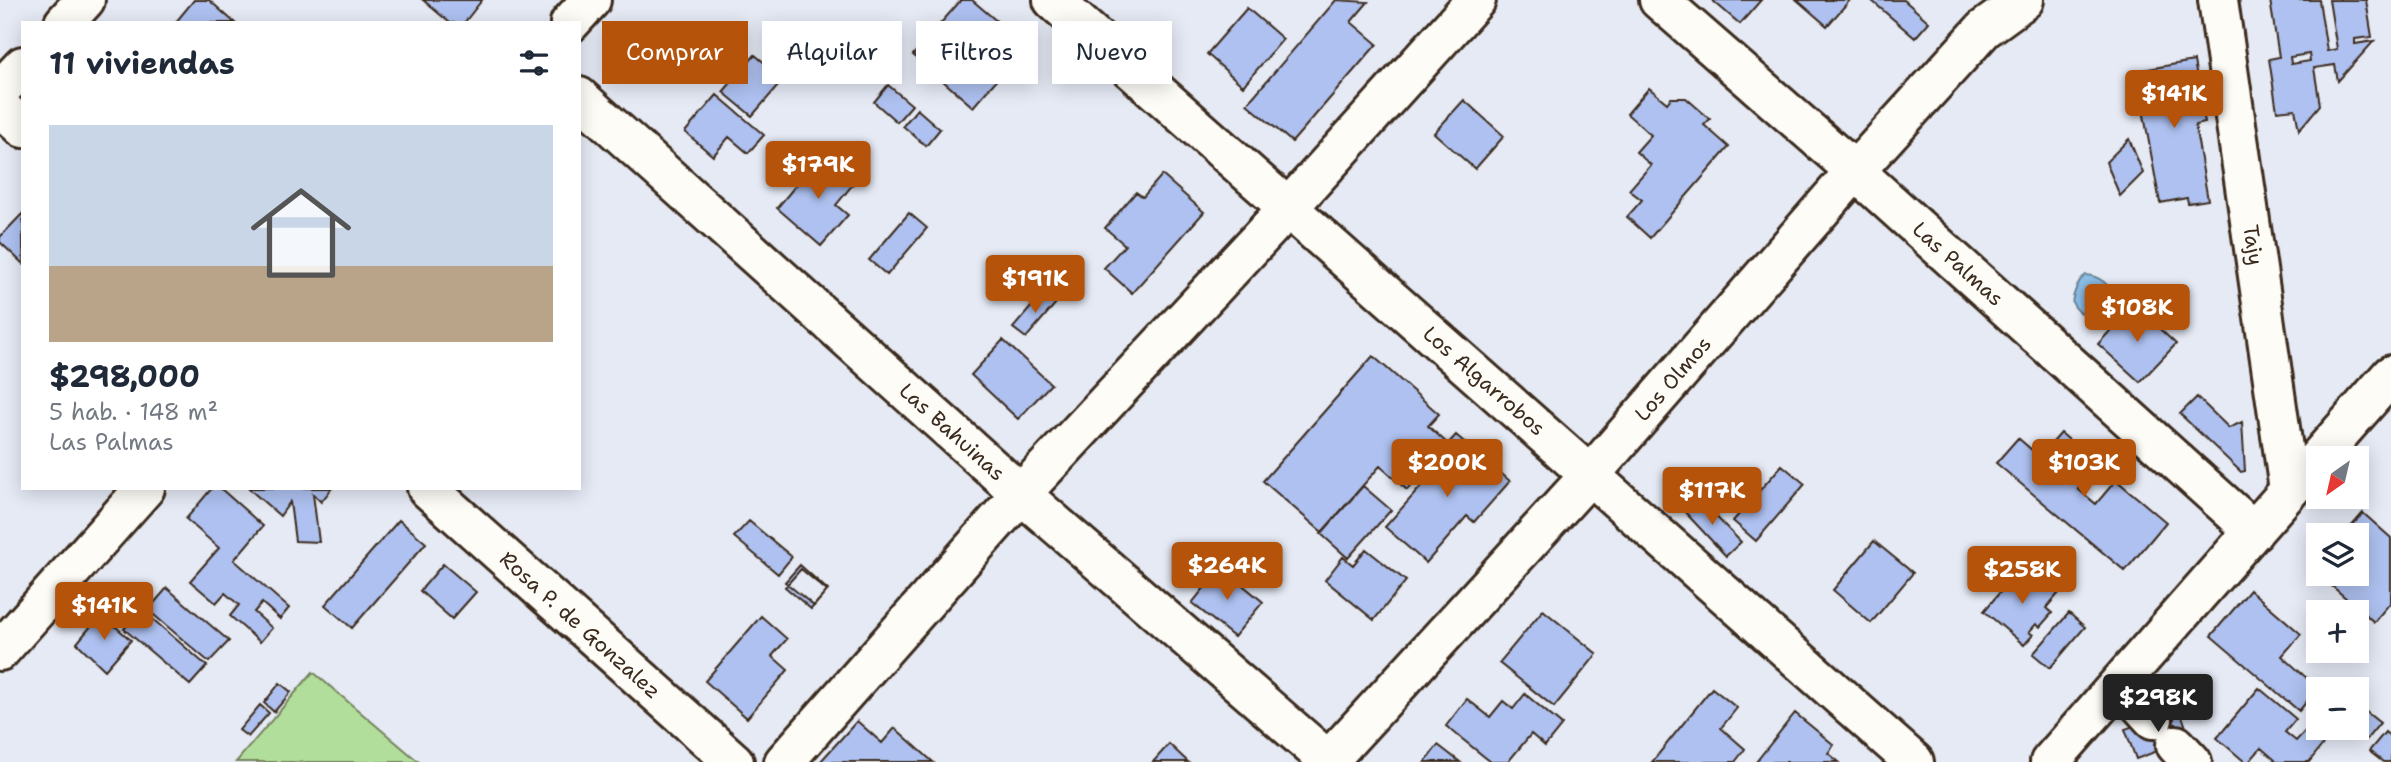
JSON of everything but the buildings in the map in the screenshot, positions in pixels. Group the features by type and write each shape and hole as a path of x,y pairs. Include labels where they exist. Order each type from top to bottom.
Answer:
{"street":[{"path":"66,21 85,0"},
{"path":"572,21 590,0"},
{"name":"Los Algarrobos","path":"1053,0 1914,762"},
{"path":"784,762 1021,494 1288,208 1476,0"},
{"name":"Las Palmas","path":"1658,0 1855,171 2254,531"},
{"name":"Los Olmos","path":"1328,761 1590,475 1855,171 1984,29 2024,0"},
{"name":"Tajy","path":"2218,0 2289,490"},
{"path":"0,90 21,68"},
{"name":"Las Bahuinas","path":"581,99 1021,494 1328,761"},
{"path":"0,107 21,126"},
{"path":"2050,762 2391,375"},
{"path":"0,651 143,490"},
{"name":"Rosa P. de Gonzalez","path":"429,490 734,762"},
{"path":"2121,684 2173,742"}],"green space":[{"path":"313,672 419,762 236,762"}],"water":[{"path":"2086,275 2096,277 2108,286 2116,298 2113,303 2108,306 2097,299 2089,302 2086,311 2081,313 2077,310 2072,302 2073,297 2080,281"}]}
